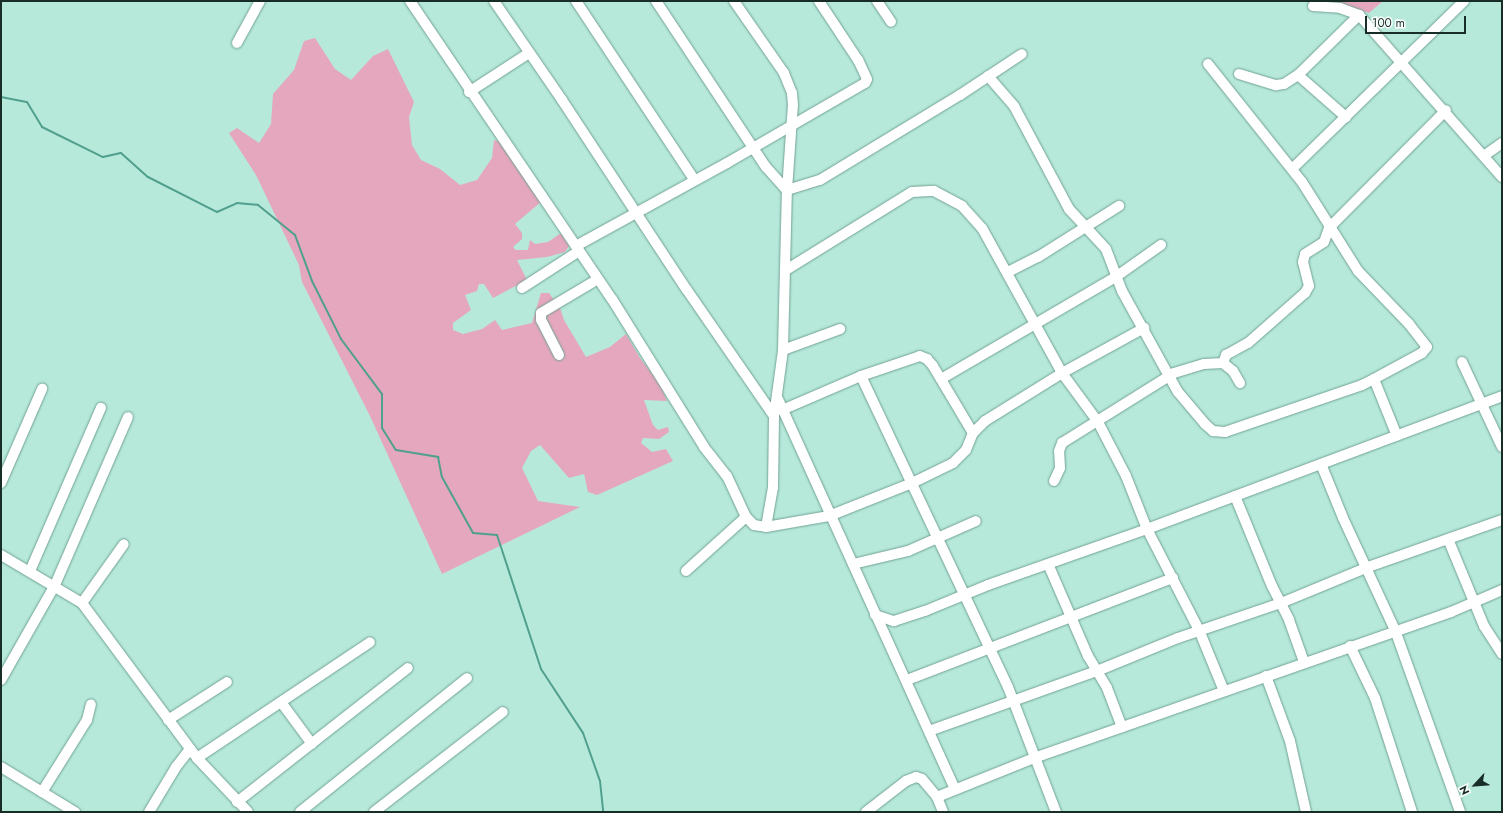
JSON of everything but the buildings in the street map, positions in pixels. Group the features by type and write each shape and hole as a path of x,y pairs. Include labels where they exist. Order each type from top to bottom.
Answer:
{"street":[{"path":"237,43 260,1"},
{"path":"410,1 469,92 493,121 598,279 694,427 704,447 727,476 746,517 754,525 766,527 829,516 910,484 953,463 966,450 973,433 985,421 1062,373 1144,328"},
{"path":"494,1 635,212 778,413 853,564 875,615 907,680 956,789"},
{"path":"576,1 694,179"},
{"path":"656,1 777,182 787,190"},
{"path":"734,1 790,84 793,105 787,190 783,350 777,397 778,413 774,473 766,527"},
{"path":"522,288 577,248 635,212 754,148 867,81 858,60 819,1"},
{"path":"876,1 891,22"},
{"path":"1293,168 1464,1"},
{"path":"1313,6 1340,8 1359,15 1400,64 1446,110 1502,177"},
{"path":"1239,74 1276,85 1284,84 1298,75 1359,15"},
{"path":"469,92 529,52"},
{"path":"787,190 820,180 1022,54"},
{"path":"988,76 1012,102 1076,217 1087,226 1106,249 1122,291 1144,328 1169,376 1194,413 1205,424 1219,433 1362,385 1422,353 1427,347 1409,324 1368,284 1329,228 1293,168 1208,64"},
{"path":"1298,75 1346,117"},
{"path":"1223,363 1226,355 1248,343 1308,290 1303,258 1324,242 1329,228 1446,110"},
{"path":"1485,155 1502,143"},
{"path":"786,270 912,192 924,190 934,191 962,206 982,228 1036,322 1062,373 1098,422 1126,476 1147,529 1199,630 1224,692"},
{"path":"1008,272 1038,257 1075,232 1119,206"},
{"path":"1075,232 1076,217"},
{"path":"942,379 1036,322 1117,276 1161,245"},
{"path":"559,355 541,320 541,313 598,279"},
{"path":"783,350 840,329"},
{"path":"778,413 862,376 920,356 927,359 942,379 973,433"},
{"path":"1462,362 1502,447"},
{"path":"1054,481 1060,468 1059,451 1062,443 1098,422 1169,376 1193,366 1223,363 1233,371 1240,383"},
{"path":"862,376 910,484 1014,702 1034,758 1056,812"},
{"path":"1374,379 1397,436"},
{"path":"1,483 42,389"},
{"path":"875,615 887,620 899,620 1397,436 1482,402 1502,396"},
{"path":"30,571 101,408"},
{"path":"3,673 55,585 128,417"},
{"path":"1321,464 1343,518 1368,567 1395,630 1460,812"},
{"path":"1235,496 1281,603 1304,662"},
{"path":"686,571 746,517"},
{"path":"929,731 1014,702 1097,671 1199,630 1281,603 1368,567 1502,520"},
{"path":"853,564 908,551 976,521"},
{"path":"1448,539 1484,626 1502,654"},
{"path":"82,603 124,544"},
{"path":"1,555 55,585 82,603 197,758 248,812"},
{"path":"1048,564 1097,671 1107,688 1122,727"},
{"path":"907,680 989,648 1073,618 1173,578"},
{"path":"937,797 1034,758 1224,692 1395,630 1451,612 1502,590"},
{"path":"197,758 370,642"},
{"path":"1350,646 1375,698 1412,812"},
{"path":"237,802 408,668"},
{"path":"1266,676 1290,741 1306,812"},
{"path":"300,812 467,678"},
{"path":"168,720 227,682"},
{"path":"281,702 312,744"},
{"path":"42,792 74,744 91,712 92,704"},
{"path":"374,812 503,712"},
{"path":"149,812 172,773 190,749"},
{"path":"1,767 75,812"},
{"path":"866,812 911,778 922,779 937,797 943,812"}],"shaded area":[{"path":"1335,1 1383,1 1369,13"},
{"path":"315,38 335,69 351,80 373,56 388,49 414,102 409,117 412,145 421,160 440,169 460,185 477,180 492,158 494,140 501,142 542,201 515,224 522,233 522,239 513,247 516,250 528,250 530,240 535,244 548,242 561,233 569,246 565,252 547,257 517,260 527,280 493,298 484,284 479,284 477,291 465,295 471,310 453,323 453,330 463,334 482,329 495,320 502,330 532,323 541,293 549,293 560,308 564,320 586,357 610,347 626,334 640,358 660,384 667,401 644,400 653,425 658,430 668,427 669,432 659,439 643,438 641,443 652,452 666,449 673,461 597,495 588,492 584,474 569,478 540,445 531,451 522,468 538,501 580,507 442,574 370,416 302,282 299,265 256,175 229,133 237,128 259,143 271,124 273,94 294,70 304,41"}],"waterway":[{"path":"1,97 27,102 42,127 103,157 121,153 148,177 217,212 237,203 258,205 295,235 312,281 341,339 382,394 382,428 396,450 438,457 442,477 473,533 497,535 541,669 583,733 600,781 603,812"}]}
